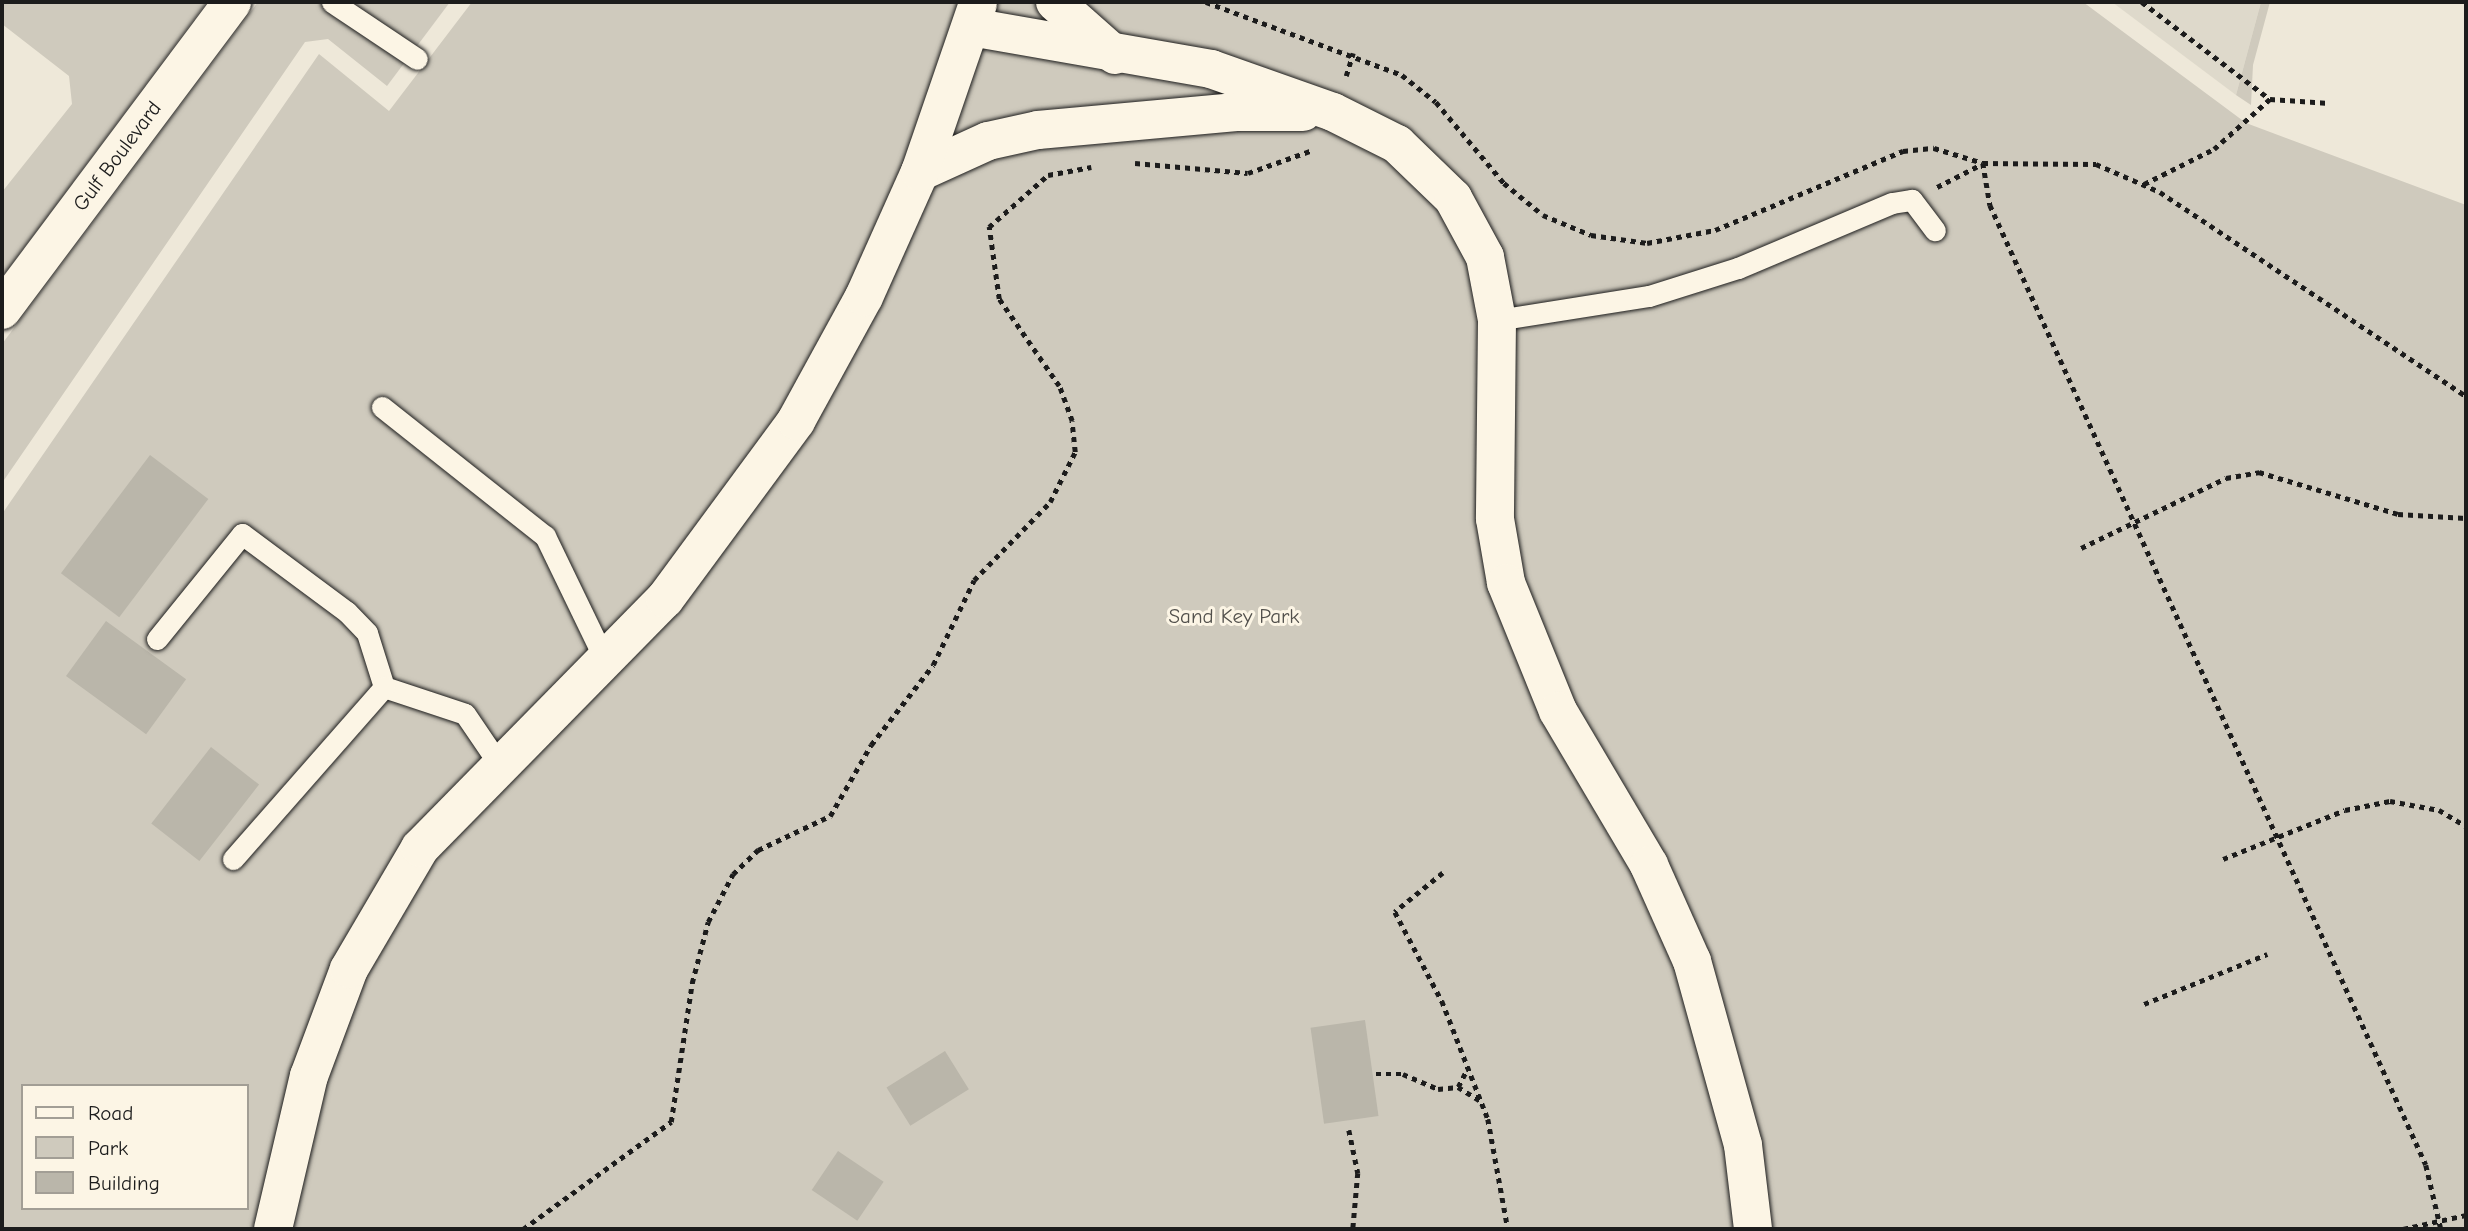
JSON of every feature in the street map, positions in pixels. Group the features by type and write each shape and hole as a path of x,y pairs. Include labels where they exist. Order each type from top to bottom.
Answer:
{"street":[{"name":"Gulf Boulevard","path":"2,310 232,2"},
{"path":"1055,2 1116,56"},
{"path":"273,1229 309,1076 349,969 420,848 499,764 606,662 666,598 796,421 864,298 920,172 974,14 1116,56 1211,69 1334,113 1397,144 1453,198 1485,257 1497,320 1495,519 1506,583 1552,700 1649,865 1692,961 1744,1145 1753,1229"},
{"path":"920,172 988,141 1038,130 1236,112 1334,113"}],"lane":[{"path":"332,2 417,59"},
{"path":"1497,320 1649,296 1738,268 1871,209 1912,200 1935,230"},
{"path":"382,407 545,536 606,662"},
{"path":"157,639 242,534 347,612 367,634 384,687"},
{"path":"384,687 465,714 499,764"},
{"path":"233,859 384,687"}],"path":[{"path":"1206,2 1353,53 1402,75 1437,102 1504,183 1543,215 1591,234 1647,243 1715,230 1903,151 1934,148 1983,163 2096,164 2144,184 2466,396"},
{"path":"2142,2 2270,99 2329,103"},
{"path":"1126,164 1248,173 1296,161 1321,143 1334,113 1353,53"},
{"path":"2144,184 2214,149 2270,99"},
{"path":"1912,200 1983,163"},
{"path":"1983,163 1990,205 2279,836 2426,1165 2441,1226"},
{"path":"523,1229 671,1122 692,983 708,922 733,874 758,850 830,816 871,745 933,665 974,580 1050,502 1075,452 1072,421 1059,386 999,299 989,227 1048,175 1102,166"},
{"path":"2081,548 2226,478 2259,472 2398,514 2466,518"},
{"path":"2223,859 2279,836 2390,801 2439,810 2466,826"},
{"path":"1443,873 1395,912 1468,1067 1481,1102 1508,1229"},
{"path":"2144,1004 2267,954"},
{"path":"1458,1087 1468,1067"},
{"path":"1376,1074 1403,1074 1438,1089 1458,1087 1481,1102"},
{"path":"1349,1130 1358,1173 1353,1229"},
{"path":"2403,1229 2441,1226 2466,1214"}],"shaded area":[{"path":"2112,2 2261,2 2236,95"}],"green space":[{"path":"2,2 207,2 2,277 2,192 72,104 69,76 2,24"},
{"path":"258,2 450,2 387,86 328,39 305,42 2,483 2,344"},
{"name":"Sand Key Park","path":"472,2 2083,2 2246,123 2466,205 2466,1229 2,1229 2,514 319,54 389,111"},
{"path":"2261,2 2270,2 2253,65 2251,105 2236,95"}],"building":[{"path":"150,455 208,499 119,617 61,573"},
{"path":"106,621 186,679 146,734 66,676"},
{"path":"211,747 259,785 199,861 151,823"},
{"path":"1365,1020 1378,1116 1324,1124 1311,1028"},
{"path":"945,1051 969,1089 910,1126 886,1088"},
{"path":"838,1151 884,1182 857,1221 812,1190"}]}
